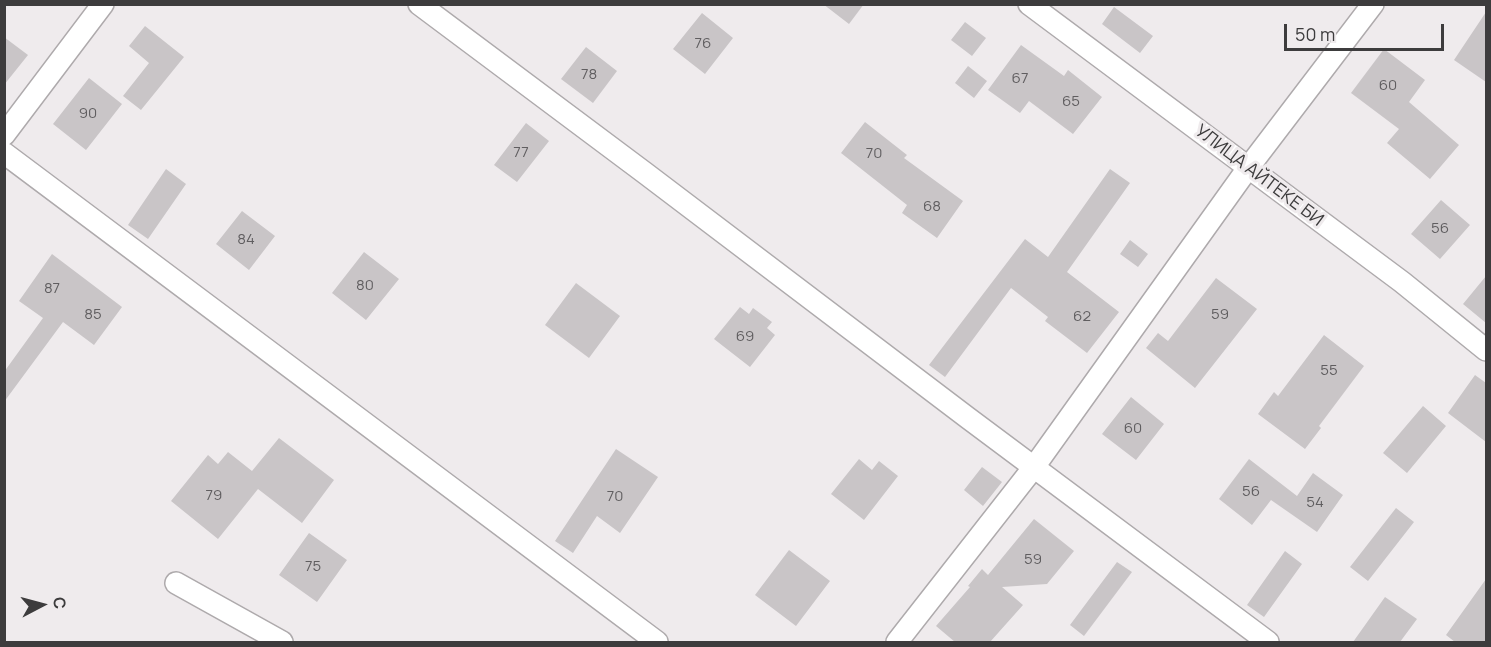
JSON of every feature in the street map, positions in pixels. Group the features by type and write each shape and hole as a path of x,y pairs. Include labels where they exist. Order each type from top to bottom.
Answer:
{"street":[{"path":"4,135 102,4"},
{"path":"419,4 1268,642"},
{"name":"УЛИЦА АЙТЕКЕ БИ","path":"1029,4 1402,282 1486,350"},
{"path":"897,642 1034,467 1248,168 1373,4"},
{"path":"4,153 657,642"},
{"path":"176,583 282,642"}],"building":[{"path":"823,4 864,4 849,24"},
{"path":"1114,7 1153,36 1140,53 1102,24"},
{"path":"1486,12 1486,82 1454,60"},
{"path":"702,13 733,38 705,74 673,49"},
{"path":"965,22 986,38 972,56 951,40"},
{"path":"145,26 184,57 141,110 123,96 149,63 129,46"},
{"path":"4,37 28,55 4,85"},
{"path":"1021,45 1064,76 1068,70 1102,97 1073,134 1029,101 1020,113 988,90"},
{"path":"586,47 617,71 593,103 561,79"},
{"path":"1384,49 1425,80 1409,102 1459,145 1430,179 1387,143 1399,129 1351,93"},
{"path":"968,66 987,81 974,98 955,83"},
{"path":"89,78 122,104 86,150 53,124"},
{"path":"865,122 907,155 904,158 963,201 937,238 902,213 907,205 841,153"},
{"path":"526,123 549,141 517,182 494,165"},
{"path":"166,169 186,184 148,239 128,225"},
{"path":"1110,169 1130,183 1067,272 1119,312 1087,353 1045,321 1048,317 1011,288 945,377 929,365 1025,239 1048,257"},
{"path":"1441,200 1470,225 1440,259 1411,234"},
{"path":"242,211 275,236 249,270 216,244"},
{"path":"1130,240 1148,254 1138,267 1120,254"},
{"path":"364,252 399,279 366,320 332,293"},
{"path":"52,254 122,307 94,345 63,322 4,402 4,372 43,318 19,301"},
{"path":"1486,276 1486,323 1463,304"},
{"path":"1216,278 1257,309 1195,388 1146,348 1158,333 1168,341"},
{"path":"576,283 620,316 589,358 545,325"},
{"path":"740,307 749,314 753,308 772,322 767,328 775,335 750,367 714,339"},
{"path":"1324,335 1364,366 1319,426 1321,428 1305,449 1258,414 1274,392 1278,396"},
{"path":"1475,375 1486,383 1486,442 1448,413"},
{"path":"1131,397 1164,424 1136,460 1102,434"},
{"path":"1423,406 1446,426 1407,473 1383,453"},
{"path":"279,438 334,480 302,523 258,489 218,539 171,501 208,455 218,464 228,452 252,471"},
{"path":"616,449 658,477 620,533 597,516 573,553 555,541"},
{"path":"859,459 872,470 879,461 898,476 864,520 831,494"},
{"path":"1249,459 1297,496 1313,473 1343,495 1317,532 1271,500 1252,525 1219,499"},
{"path":"982,467 1002,482 983,506 964,490"},
{"path":"1396,508 1414,522 1368,581 1350,567"},
{"path":"1034,519 1074,551 1047,584 1002,587 1023,605 990,642 955,642 936,626 970,587 968,586 982,569 988,575"},
{"path":"309,533 347,560 317,602 279,575"},
{"path":"789,550 830,581 796,626 755,595"},
{"path":"1285,551 1302,564 1264,617 1247,605"},
{"path":"1117,562 1132,572 1084,636 1070,625"},
{"path":"1486,579 1486,642 1455,642 1446,635"},
{"path":"1385,597 1417,619 1400,642 1353,642"}]}
